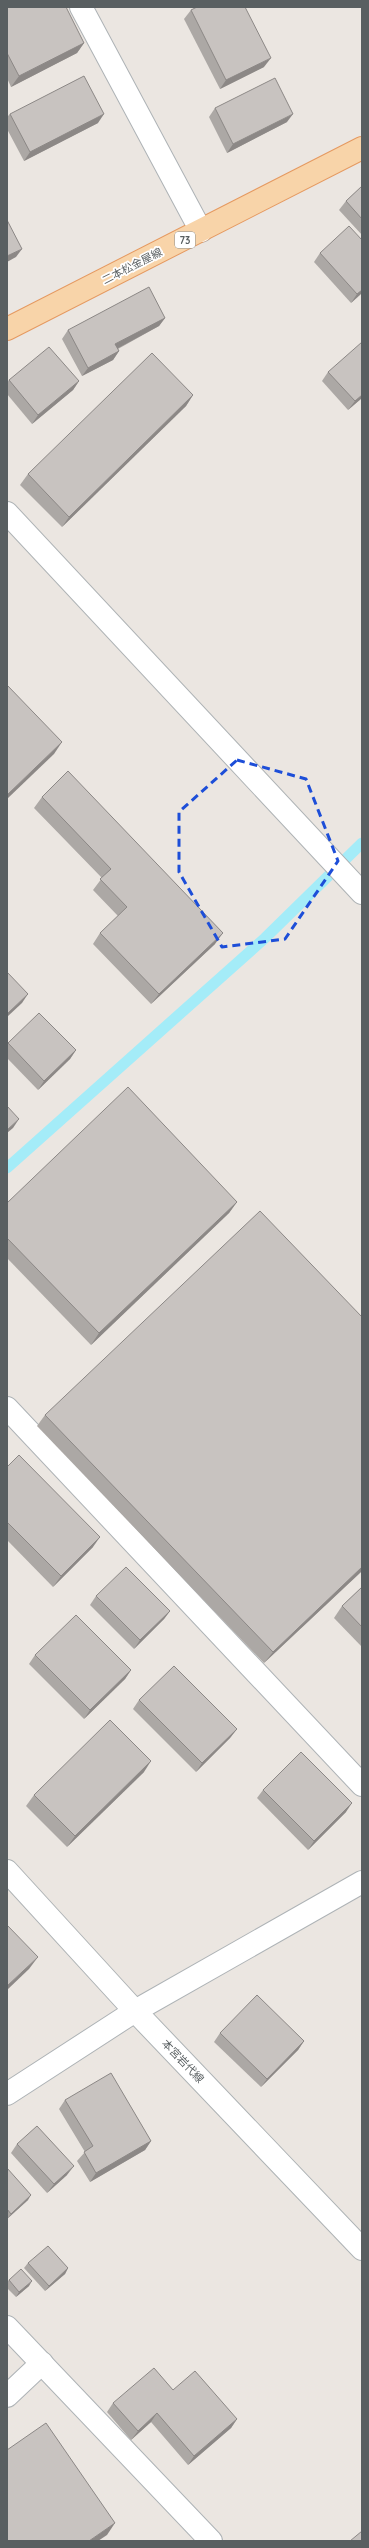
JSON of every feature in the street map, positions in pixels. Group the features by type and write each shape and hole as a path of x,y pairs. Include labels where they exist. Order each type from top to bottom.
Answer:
{"main road":[{"name":"二本松金屋線","path":"7,329 362,148"}],"street":[{"path":"81,7 201,231"},
{"path":"7,513 355,886"},
{"path":"7,1408 362,1784"},
{"name":"本宮岩代線","path":"7,1871 135,2011 362,2249"},
{"path":"7,2094 135,2011 362,1882"},
{"path":"7,2327 211,2541"},
{"path":"7,2396 42,2363"}],"highlighted area":[{"path":"237,760 306,779 338,861 285,939 222,947 179,872 179,812"}],"building":[{"path":"7,7 66,7 84,43 19,76 7,53"},
{"path":"197,7 245,7 271,58 226,80 191,10"},
{"path":"84,76 104,114 30,152 10,114"},
{"path":"275,78 293,114 233,144 215,108"},
{"path":"362,186 362,219 346,201"},
{"path":"7,220 22,249 7,256"},
{"path":"349,226 362,240 362,290 357,294 320,253"},
{"path":"149,287 165,318 115,344 119,351 88,368 68,330"},
{"path":"362,342 362,395 355,401 328,372"},
{"path":"49,347 79,381 38,415 9,380"},
{"path":"152,353 193,395 69,517 28,474"},
{"path":"7,685 62,742 7,795"},
{"path":"68,771 223,933 159,994 100,933 127,907 100,879 111,869 42,797"},
{"path":"7,972 28,994 7,1014"},
{"path":"39,1013 76,1050 44,1081 8,1043"},
{"path":"128,1087 237,1202 99,1333 7,1238 7,1203"},
{"path":"7,1106 19,1119 7,1130"},
{"path":"260,1211 362,1317 362,1567 273,1652 45,1415"},
{"path":"19,1455 100,1537 61,1576 7,1522 7,1467"},
{"path":"126,1567 170,1611 140,1640 96,1596"},
{"path":"362,1587 362,1627 342,1606"},
{"path":"76,1615 131,1670 90,1710 35,1655"},
{"path":"174,1666 237,1729 202,1763 139,1700"},
{"path":"110,1720 151,1761 75,1836 34,1795"},
{"path":"301,1752 352,1803 314,1841 263,1790"},
{"path":"7,1925 38,1957 7,1986"},
{"path":"257,1995 304,2041 267,2079 220,2033"},
{"path":"111,2073 151,2141 96,2173 84,2152 93,2146 65,2100"},
{"path":"37,2126 74,2166 54,2184 17,2144"},
{"path":"7,2168 31,2195 11,2214 7,2209"},
{"path":"48,2246 68,2268 49,2286 28,2263"},
{"path":"21,2269 32,2281 19,2292 9,2280"},
{"path":"154,2368 173,2390 195,2371 237,2419 194,2456 157,2413 138,2431 113,2403"},
{"path":"46,2423 115,2523 89,2541 7,2541 7,2450"},
{"path":"362,2531 362,2541 350,2541"}],"waterway":[{"path":"7,1168 265,938 362,843"}]}
